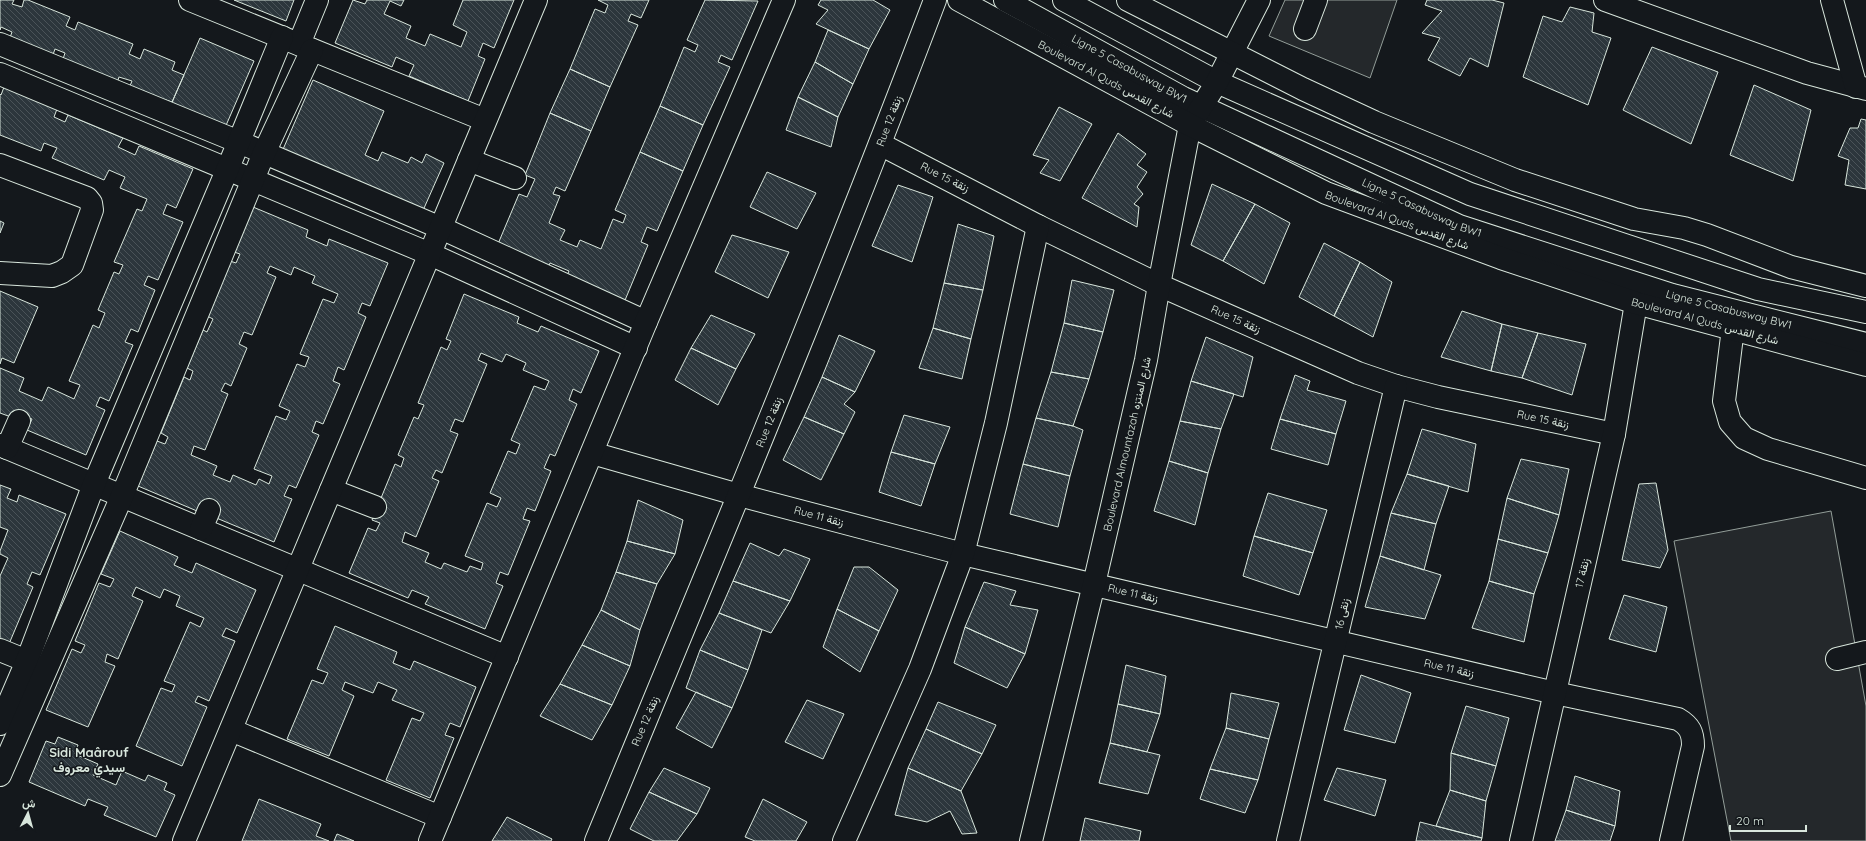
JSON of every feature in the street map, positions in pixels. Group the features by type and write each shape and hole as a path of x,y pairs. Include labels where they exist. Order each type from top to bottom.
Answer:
{"street":[{"path":"190,0 486,120"},
{"path":"0,775 122,496 264,153 298,44 317,0"},
{"path":"184,841 536,0"},
{"path":"430,841 646,322 784,0"},
{"name":"Rue 12 زنقة","path":"596,841 739,495 880,144 935,0"},
{"name":"Boulevard Al Quds شارع القدس","path":"959,0 1190,125 1326,193 1493,255 1636,303 1866,365"},
{"name":"Ligne 5 Casabusway BW1","path":"1005,0 1183,98 1459,226 1672,295 1866,344"},
{"path":"1064,0 1217,82 1470,194 1758,289 1866,312"},
{"path":"1128,0 1303,89 1374,122 1515,180 1634,219 1684,228 1707,235 1791,267 1866,286"},
{"name":"Boulevard Almountazah شارع المنتزه","path":"1031,841 1094,584 1146,360 1190,125 1217,82 1259,0"},
{"path":"1305,29 1316,0"},
{"path":"1605,0 1807,73 1861,88"},
{"path":"1832,0 1861,88"},
{"path":"0,44 239,142 441,228 646,322"},
{"path":"0,724 5,698 27,661 94,484 239,142 298,44"},
{"path":"0,74 253,178 430,254 636,348"},
{"name":"Rue 15 زنقة","path":"880,144 1038,226 1159,285 1358,373 1396,386 1438,397 1614,434"},
{"path":"469,160 515,178"},
{"path":"0,165 86,198 91,203 92,210 72,265 62,272 52,276 0,273"},
{"path":"844,841 920,669 962,554 996,423 1038,226"},
{"name":"زنقة 17","path":"1521,841 1614,434 1636,303"},
{"path":"1733,328 1724,401 1730,422 1744,438 1768,449 1865,483"},
{"name":"زنقى 16","path":"1288,841 1396,386"},
{"path":"19,421 4,446 122,496 205,519 298,570 507,657"},
{"name":"Rue 11 زنقة","path":"592,453 739,495 962,554 1555,693 1678,719 1686,723 1690,728 1693,735 1693,746 1671,841"},
{"path":"331,490 375,507"},
{"path":"0,650 27,661"},
{"path":"1837,659 1866,652"},
{"path":"231,730 440,817"}],"shaded area":[{"path":"1285,0 1397,0 1370,78 1269,36"},
{"path":"1831,511 1866,706 1866,841 1731,841 1674,541"}],"building":[{"path":"0,0 14,0 12,4 22,7 24,0 28,0 70,17 66,26 75,30 78,22 133,44 129,54 140,59 144,49 175,62 172,70 184,75 172,102 166,100 163,107 127,93 132,81 119,77 116,86 61,65 65,53 55,49 51,60 8,43 12,32 1,27 0,30"},
{"path":"234,0 294,0 286,21"},
{"path":"353,0 365,4 367,0 404,0 401,6 390,1 384,14 411,26 406,38 425,46 430,34 461,47 467,32 453,25 463,0 514,0 494,48 483,43 478,56 485,59 468,101 409,76 414,65 396,57 392,67 335,43"},
{"path":"598,0 649,0 641,18 631,14 628,21 638,25 610,87 570,69 595,9 605,13 608,5"},
{"path":"705,0 758,1 732,60 721,55 718,62 730,67 703,125 660,106 684,47 695,52 698,45 687,40"},
{"path":"821,0 873,0 890,10 869,49 816,24 828,10 818,5"},
{"path":"1427,0 1492,0 1504,3 1488,67 1470,58 1460,76 1428,60 1440,38 1422,33 1442,11 1425,5"},
{"path":"1570,7 1594,13 1592,32 1611,38 1588,105 1523,77 1543,16 1562,22"},
{"path":"828,30 869,49 853,84 815,62"},
{"path":"200,38 254,61 224,130 170,107"},
{"path":"1652,47 1718,72 1691,144 1623,110"},
{"path":"815,62 853,84 838,117 798,97"},
{"path":"570,69 610,87 591,131 550,113"},
{"path":"313,80 384,111 365,155 378,161 382,152 408,163 411,157 422,163 426,154 444,163 421,215 281,154"},
{"path":"1754,85 1811,110 1793,181 1730,155"},
{"path":"4,87 57,109 54,117 65,122 68,115 123,138 118,147 135,155 139,146 193,169 176,208 167,204 163,214 183,222 158,280 148,276 144,285 155,290 138,332 131,329 125,342 133,345 109,401 100,397 96,406 105,410 86,455 27,430 32,419 13,412 11,417 0,413 0,368 24,378 19,391 42,401 48,387 74,399 80,385 69,381 93,325 99,328 105,313 98,310 114,272 119,274 123,265 114,262 137,209 142,211 147,199 120,188 125,177 109,170 104,180 52,158 57,148 44,143 41,151 0,135 0,94 1,95"},
{"path":"798,97 838,117 831,147 786,130"},
{"path":"660,106 703,125 683,171 640,152"},
{"path":"1059,107 1092,124 1060,181 1040,173 1049,160 1033,155"},
{"path":"550,113 591,131 565,191 556,187 553,194 560,196 549,223 565,230 560,240 577,247 580,240 601,249 613,219 623,223 626,215 615,210 640,152 683,171 657,231 647,227 641,242 648,245 623,305 565,280 569,271 550,263 546,273 495,251 519,194 527,197 535,179 525,175"},
{"path":"1861,119 1866,120 1866,189 1845,185 1849,160 1838,156 1850,128 1858,128"},
{"path":"1118,133 1146,154 1137,165 1147,172 1137,187 1143,194 1134,204 1139,207 1137,227 1082,198"},
{"path":"767,172 816,193 797,229 750,207"},
{"path":"1212,184 1255,204 1223,261 1191,245"},
{"path":"898,185 933,197 912,262 872,246"},
{"path":"1255,204 1290,223 1264,284 1223,261"},
{"path":"253,207 308,230 306,237 327,246 329,239 388,263 370,306 362,303 358,313 366,317 344,370 338,367 333,381 340,384 323,424 316,421 312,432 319,435 296,488 289,485 284,496 292,499 274,542 214,517 217,511 200,503 197,511 138,486 157,441 165,444 168,437 161,433 184,377 190,380 193,371 187,368 203,330 207,332 213,319 207,316 230,261 236,263 240,254 234,252","holes":["270,266 291,275 294,267 315,276 312,283 338,294 334,303 323,299 300,354 309,357 305,367 297,364 279,406 290,411 286,420 276,416 254,469 272,476 269,484 259,479 256,485 233,475 230,482 213,475 217,466 191,455 194,446 205,450 228,394 221,391 225,383 231,386 247,348 239,344 244,332 252,335 276,277 267,273"]},
{"path":"0,221 4,223 0,233"},
{"path":"958,224 994,236 983,290 944,283"},
{"path":"732,235 789,252 768,298 715,272"},
{"path":"1324,243 1360,262 1334,316 1299,297"},
{"path":"1360,262 1392,282 1373,337 1334,316"},
{"path":"1072,280 1114,290 1103,332 1064,323"},
{"path":"944,283 983,290 971,339 933,328"},
{"path":"0,291 38,307 14,363 2,358 0,364"},
{"path":"464,294 519,317 517,323 538,332 541,326 599,351 581,393 573,389 569,400 577,404 555,456 550,454 544,468 551,471 535,511 527,508 523,519 530,521 508,575 500,572 496,583 503,586 485,629 425,604 429,597 412,590 408,598 349,573 368,528 376,531 380,523 372,520 395,464 401,467 404,458 398,455 414,417 418,419 424,405 418,403 441,347 447,350 451,341 446,339","holes":["481,353 502,362 506,354 526,363 523,370 549,381 545,390 534,386 511,440 520,444 516,454 508,451 490,493 501,498 497,507 487,503 465,556 483,563 481,570 470,566 467,572 444,563 441,569 425,562 429,553 402,542 405,532 416,537 439,481 432,478 436,470 442,473 458,434 450,431 455,419 463,422 487,364 478,360"]},
{"path":"1462,311 1502,324 1491,371 1441,357"},
{"path":"711,315 755,334 736,369 691,348"},
{"path":"1064,323 1103,332 1089,379 1051,372"},
{"path":"1502,324 1538,333 1522,378 1491,371"},
{"path":"933,328 971,339 962,379 919,368"},
{"path":"1538,333 1586,344 1572,395 1522,378"},
{"path":"839,335 875,351 855,392 822,377"},
{"path":"1206,337 1253,357 1243,397 1191,381"},
{"path":"691,348 736,369 718,405 675,380"},
{"path":"1051,372 1089,379 1073,426 1036,418"},
{"path":"1295,375 1310,381 1307,390 1346,401 1336,434 1280,419"},
{"path":"822,377 855,392 844,404 855,412 844,434 804,417"},
{"path":"1191,381 1234,394 1221,429 1180,421"},
{"path":"904,415 950,427 935,464 891,452"},
{"path":"804,417 844,434 821,480 783,460"},
{"path":"1036,418 1073,426 1083,430 1070,476 1023,464"},
{"path":"1280,419 1336,434 1328,465 1271,449"},
{"path":"1180,421 1221,429 1208,473 1169,461"},
{"path":"1422,429 1476,444 1468,492 1407,474"},
{"path":"891,452 935,464 921,506 879,492"},
{"path":"1521,459 1569,469 1559,515 1507,498"},
{"path":"1169,461 1208,473 1195,525 1154,511"},
{"path":"1023,464 1070,476 1058,527 1010,514"},
{"path":"1407,474 1449,486 1436,524 1391,513"},
{"path":"1656,483 1668,550 1660,568 1622,560 1639,484"},
{"path":"0,485 11,489 7,498 17,502 19,495 66,514 40,575 32,572 27,584 33,587 6,651 0,648 0,576 8,558 0,554 0,551 8,530 0,527"},
{"path":"1268,493 1327,510 1313,553 1254,536"},
{"path":"1507,498 1559,515 1548,553 1498,539"},
{"path":"638,500 683,520 675,554 627,541"},
{"path":"1391,513 1436,524 1424,570 1380,556"},
{"path":"120,531 178,557 174,565 192,573 196,563 256,590 237,633 226,628 222,636 235,641 209,701 198,696 195,702 207,707 182,766 136,746 161,688 172,692 175,685 164,681 190,622 200,627 204,618 176,606 180,596 164,589 160,598 136,587 132,596 143,601 118,659 107,654 105,662 115,666 88,727 46,710 72,649 81,653 85,645 75,641 99,583 110,587 114,579 101,574"},
{"path":"1254,536 1313,553 1299,595 1243,576"},
{"path":"1498,539 1548,553 1534,594 1489,581"},
{"path":"627,541 675,554 657,584 616,572"},
{"path":"750,543 779,556 784,549 810,559 790,601 733,581"},
{"path":"1380,556 1441,575 1425,619 1365,607"},
{"path":"854,567 869,567 898,590 879,631 837,609"},
{"path":"616,572 657,584 640,630 601,610"},
{"path":"733,581 790,601 771,633 719,613"},
{"path":"1489,581 1534,594 1524,642 1472,628"},
{"path":"984,582 1016,591 1010,605 1038,610 1025,654 965,627"},
{"path":"1624,595 1667,607 1656,652 1609,639"},
{"path":"837,609 879,631 860,672 823,647"},
{"path":"601,610 640,630 630,666 582,645"},
{"path":"719,613 762,630 748,670 700,650"},
{"path":"335,626 397,652 393,663 410,670 414,661 476,687 460,727 450,723 445,735 454,738 430,798 386,780 412,718 420,721 424,713 392,700 397,690 378,682 373,693 345,682 342,690 354,696 329,756 287,739 312,680 323,684 328,673 317,669"},
{"path":"965,627 1025,654 1007,688 954,663"},
{"path":"582,645 630,666 612,705 560,684"},
{"path":"700,650 748,670 732,708 686,688"},
{"path":"1126,665 1166,676 1160,714 1118,704"},
{"path":"1361,675 1411,693 1395,743 1344,730"},
{"path":"560,684 612,705 592,740 540,716"},
{"path":"696,692 732,708 712,748 676,728"},
{"path":"1231,693 1279,703 1269,739 1226,728"},
{"path":"807,700 844,714 823,759 785,742"},
{"path":"938,702 996,725 982,754 926,729"},
{"path":"1118,704 1160,714 1147,752 1110,743"},
{"path":"1466,706 1509,718 1496,766 1451,753"},
{"path":"1226,728 1269,739 1258,780 1210,769"},
{"path":"926,729 982,754 961,791 908,768"},
{"path":"58,737 78,745 75,754 98,764 93,775 116,785 122,771 145,781 148,775 167,783 164,790 175,795 156,837 104,815 108,807 88,799 85,806 29,782 46,741 55,744"},
{"path":"1110,743 1160,755 1148,794 1099,783"},
{"path":"1451,753 1496,766 1486,801 1450,790"},
{"path":"664,768 710,788 697,814 649,792"},
{"path":"908,768 961,791 977,833 962,834 950,811 927,822 895,815"},
{"path":"1337,768 1386,780 1375,816 1324,800"},
{"path":"1210,769 1258,780 1245,813 1200,799"},
{"path":"1575,776 1620,791 1615,826 1566,810"},
{"path":"1450,790 1486,801 1482,838 1436,826"},
{"path":"649,792 697,814 677,841 654,841 630,829"},
{"path":"259,799 321,824 316,836 329,841 242,841"},
{"path":"763,799 807,822 796,841 755,841 745,837"},
{"path":"1566,810 1615,826 1610,841 1555,841"},
{"path":"507,817 552,839 551,841 492,841"},
{"path":"1085,818 1141,831 1139,841 1080,841"},
{"path":"1420,822 1482,838 1481,841 1416,841"},
{"path":"337,834 354,841 334,841"}],"district":[{"name":"Sidi Maârouf سيدي معروف","path":"89,760"}]}
